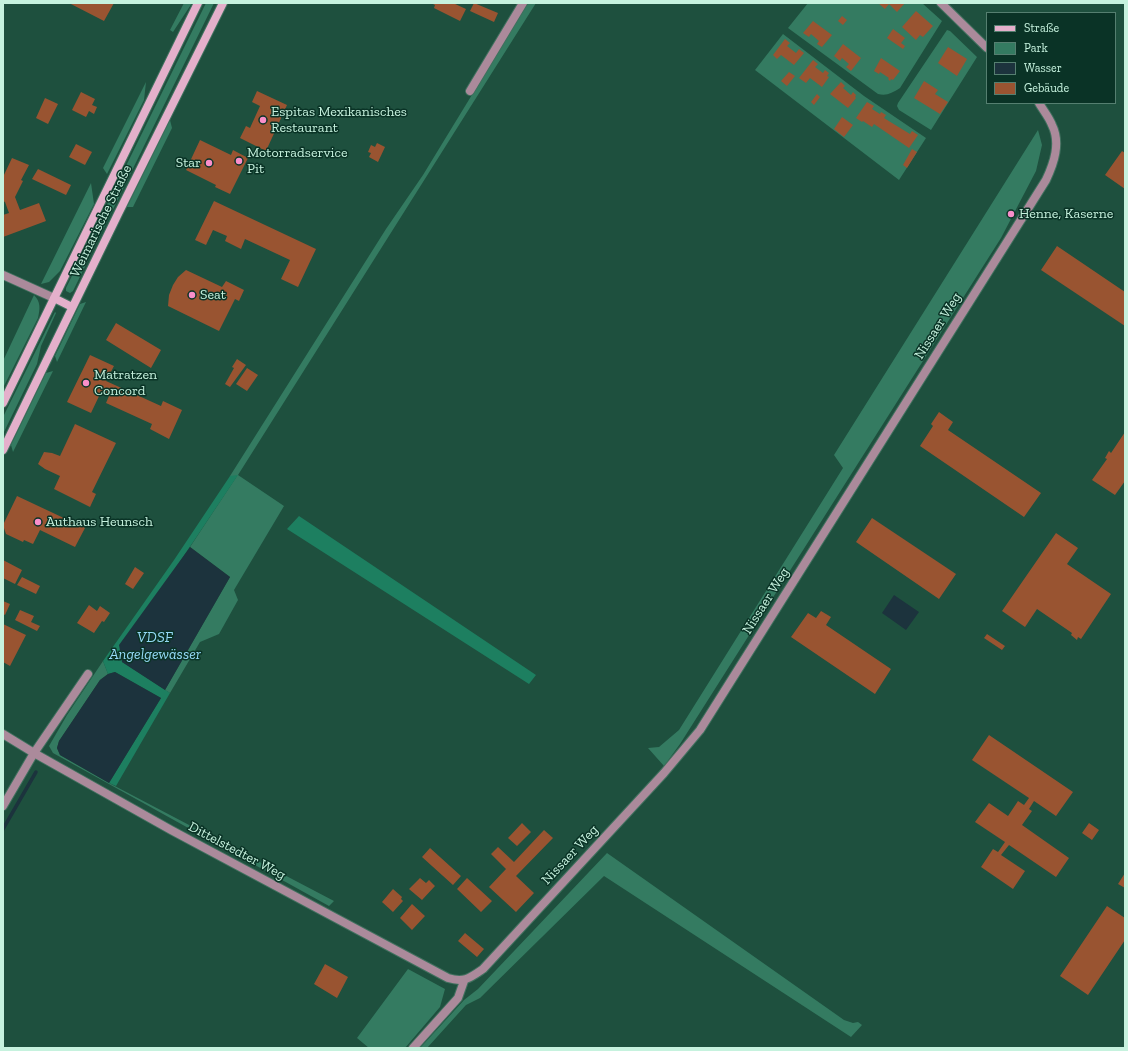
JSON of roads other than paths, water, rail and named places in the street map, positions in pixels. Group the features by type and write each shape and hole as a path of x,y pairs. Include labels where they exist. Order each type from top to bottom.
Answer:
{"main road":[{"name":"Weimarische Straße","path":"3,403 198,3"},
{"name":"Weimarische Straße","path":"3,450 72,307 223,3"},
{"path":"54,298 72,307"}],"street":[{"path":"470,91 524,3"},
{"path":"941,3 986,47"},
{"name":"Nissaer Weg","path":"464,981 483,969 664,773 700,730 1046,180 1053,165 1056,149 1056,136 1053,125 1039,104"},
{"path":"3,275 54,298"},
{"path":"3,806 34,753 88,674"},
{"name":"Dittelstedter Weg","path":"3,734 171,830 448,978 456,981 464,981"},
{"path":"413,1048 458,998 464,981"}],"water":[{"name":"VDSF Angelgewässer","path":"190,547 230,577 165,690 122,662 119,645"},
{"path":"894,595 919,612 906,630 882,613"},
{"name":"VDSF Angelgewässer","path":"115,672 161,698 109,783 60,755 57,748 59,741 100,680 108,674"}],"waterway":[{"path":"3,829 36,772"}],"place":[{"name":"Espitas Mexikanisches Restaurant","path":"263,120"},
{"name":"Motorradservice Pit","path":"239,161"},
{"name":"Star","path":"209,163"},
{"name":"Henne, Kaserne","path":"1011,214"},
{"name":"Seat","path":"192,295"},
{"name":"Matratzen Concord","path":"86,383"},
{"name":"Authaus Heunsch","path":"38,522"}]}
